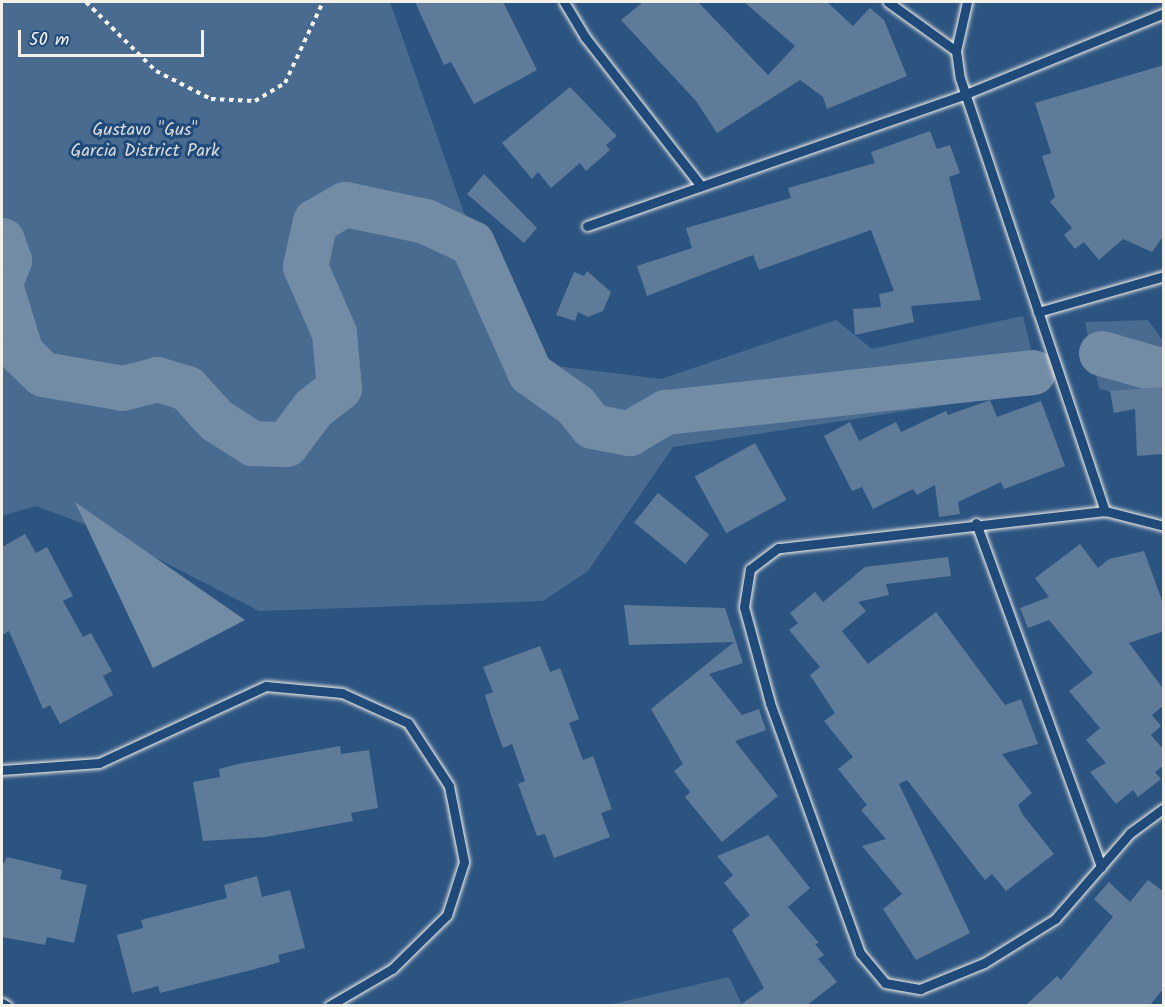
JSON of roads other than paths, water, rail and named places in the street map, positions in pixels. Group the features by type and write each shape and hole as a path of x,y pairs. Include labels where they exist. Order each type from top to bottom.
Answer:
{"lane":[{"path":"564,2 585,37 701,186"},
{"path":"888,2 956,51"},
{"path":"967,2 956,51 966,94 1105,511"},
{"path":"587,226 966,94 1164,13"},
{"path":"1038,312 1164,276"},
{"path":"1164,526 1105,511 976,523 778,548 750,569 744,608 770,703 860,953 885,984 920,989 984,963 1055,919 1130,832 1164,808"},
{"path":"976,523 1101,867"},
{"path":"2,770 99,763 266,686 342,693 408,723 449,786 464,862 447,915 392,969 330,1005"},
{"path":"2,1003 7,1005"}],"waterway":[{"path":"2,291 21,353 43,374 122,388 157,379 187,388 216,420 252,443 286,444 313,408 339,388 334,333 305,266 315,221 345,204 425,221 472,243 530,373 575,405 592,426 629,433 665,412 1033,372"},
{"path":"2,240 9,260 2,278"},
{"path":"1101,353 1164,371"}],"park label":[{"name":"Gustavo \"Gus\" Garcia District Park","path":"145,142"}]}
